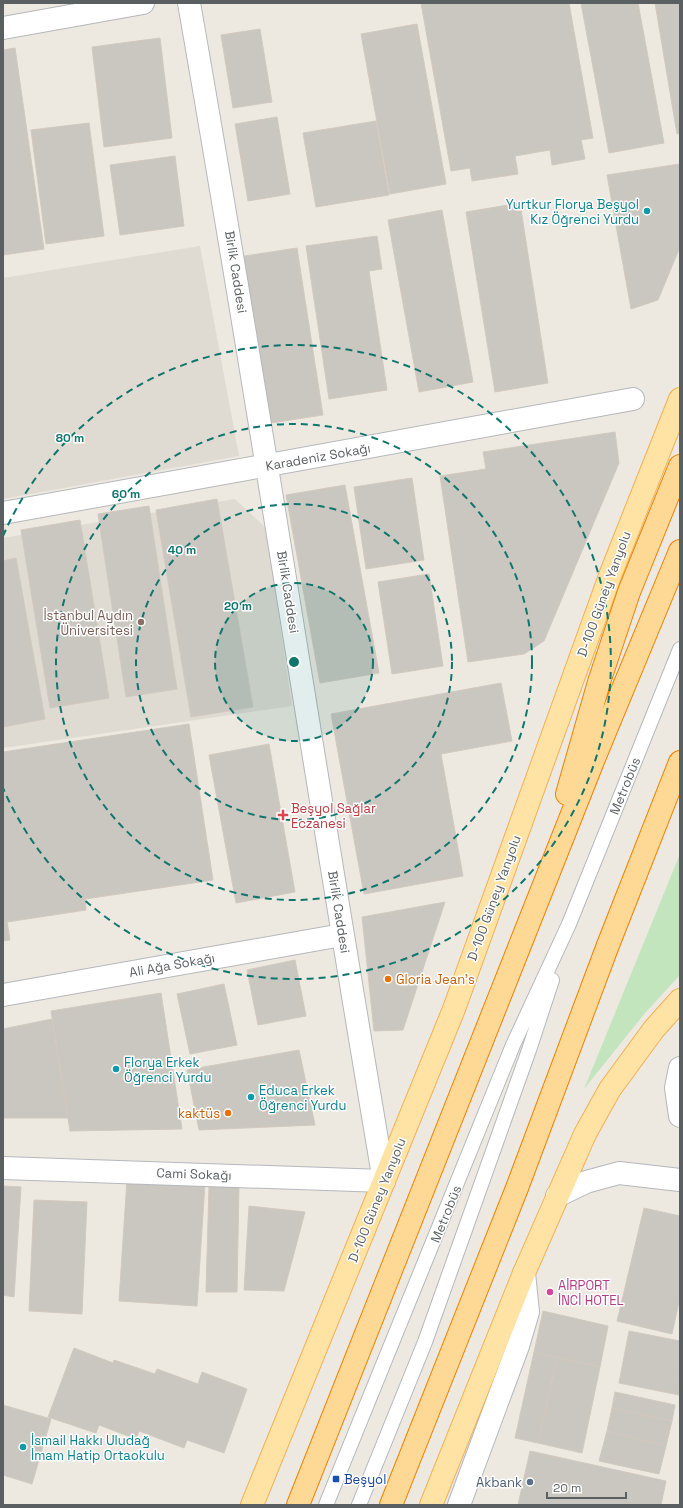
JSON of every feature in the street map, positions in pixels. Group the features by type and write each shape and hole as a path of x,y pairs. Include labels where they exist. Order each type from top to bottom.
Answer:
{"highway":[{"path":"551,868 568,788 599,682 629,592 680,466"},
{"path":"298,1505 633,663 680,551"},
{"path":"391,1505 514,1195 605,952 680,762"}],"main road":[{"name":"D-100 Güney Yanyolu","path":"252,1505 454,1008 611,573 680,399"},
{"path":"431,1505 524,1273 584,1134 610,1089 654,1029 680,1000"}],"street":[{"path":"3,28 143,3"},
{"name":"Birlik Caddesi","path":"190,3 268,467 342,935 384,1181"},
{"name":"Karadeniz Sokağı","path":"3,514 633,400"},
{"name":"Ali Ağa Sokağı","path":"3,995 342,935"},
{"path":"680,1068 676,1088 680,1116"},
{"name":"Cami Sokağı","path":"3,1168 384,1181"},
{"path":"557,1196 586,1182 620,1173 680,1180"},
{"path":"459,1505 518,1346 528,1312 524,1273"}],"lane":[{"name":"Metrobüs","path":"326,1505 513,1045 569,924 680,649"},
{"name":"Metrobüs","path":"359,1505 425,1342 529,1050 569,924"}],"shaded area":[{"path":"200,246 239,456 3,499 3,278"},
{"name":"İstanbul Aydın Üniversitesi","path":"235,499 266,528 292,706 3,748 3,538"}],"green space":[{"path":"680,854 680,975 645,1013 584,1089"}],"building":[{"path":"421,3 569,3 593,138 581,140 585,159 552,165 550,150 515,156 518,174 472,181 470,168 451,171"},
{"path":"581,3 638,3 664,143 609,153"},
{"path":"655,3 680,3 680,133 677,134"},
{"path":"417,24 446,184 390,194 361,34"},
{"path":"260,29 272,102 233,108 221,35"},
{"path":"160,38 172,138 104,147 92,47"},
{"path":"15,48 44,249 3,255 3,50"},
{"path":"277,117 290,194 248,201 235,124"},
{"path":"376,121 389,195 316,207 303,133"},
{"path":"89,123 104,236 46,244 31,130"},
{"path":"175,156 184,226 120,235 110,165"},
{"name":"Yurtkur Florya Beşyol Kız Öğrenci Yurdu","path":"680,164 680,247 658,300 631,309 607,175"},
{"path":"520,203 548,383 495,392 466,212"},
{"path":"442,210 473,382 419,392 388,220"},
{"path":"377,236 382,269 369,271 387,390 329,399 306,246"},
{"path":"297,248 323,415 264,424 238,257"},
{"path":"615,432 619,463 544,641 524,654 468,662 440,476 486,469 483,452"},
{"path":"412,478 424,560 366,569 354,487"},
{"path":"345,485 379,673 320,683 286,495"},
{"path":"217,499 253,707 191,717 156,510"},
{"path":"149,506 177,689 126,697 98,514"},
{"path":"80,520 109,698 50,708 21,530"},
{"path":"16,558 45,719 3,727 3,561"},
{"path":"429,574 443,666 392,674 378,582"},
{"path":"501,683 512,741 441,754 463,876 364,894 331,714"},
{"path":"189,724 213,880 85,899 86,910 7,922 10,940 3,941 3,752"},
{"path":"269,744 295,892 236,903 209,755"},
{"path":"445,902 403,1030 374,1031 362,917"},
{"path":"295,960 306,1016 258,1025 247,970"},
{"path":"224,984 237,1045 190,1054 177,994"},
{"name":"Florya Erkek Öğrenci Yurdu","path":"161,993 182,1129 70,1131 51,1011"},
{"path":"52,1019 68,1118 3,1118 3,1029"},
{"name":"Educa Erkek Öğrenci Yurdu","path":"299,1050 315,1125 199,1130 187,1070"},
{"path":"127,1179 205,1184 197,1306 119,1301"},
{"path":"209,1185 239,1186 237,1292 206,1292"},
{"path":"3,1186 21,1187 14,1297 3,1295"},
{"path":"34,1200 87,1202 82,1314 29,1311"},
{"path":"249,1206 305,1212 284,1291 244,1290"},
{"path":"644,1208 680,1216 680,1297 672,1334 617,1321"},
{"path":"543,1311 608,1326 600,1367 534,1352"},
{"path":"629,1331 680,1341 679,1395 619,1383"},
{"path":"74,1348 113,1363 114,1360 155,1374 157,1369 198,1384 202,1372 247,1389 224,1453 187,1440 184,1448 139,1431 136,1439 99,1425 96,1433 48,1417"},
{"path":"534,1352 557,1357 538,1443 515,1438"},
{"path":"557,1357 600,1367 582,1453 538,1443"},
{"path":"615,1392 675,1405 672,1421 612,1408"},
{"name":"İsmail Hakkı Uludağ İmam Hatip Ortaokulu","path":"3,1405 51,1419 32,1484 3,1475"},
{"path":"612,1408 672,1421 666,1446 607,1431"},
{"path":"607,1431 666,1446 659,1474 599,1461"},
{"path":"530,1451 666,1481 661,1505 518,1505"}],"place":[{"name":"Yurtkur Florya Beşyol Kız Öğrenci Yurdu","path":"647,211"},
{"name":"İstanbul Aydın Üniversitesi","path":"141,622"},
{"name":"Beşyol Sağlar Eczanesi","path":"283,815"},
{"name":"Gloria Jean's","path":"388,979"},
{"name":"Florya Erkek Öğrenci Yurdu","path":"116,1069"},
{"name":"Educa Erkek Öğrenci Yurdu","path":"251,1097"},
{"name":"kaktüs","path":"228,1113"},
{"name":"AİRPORT İNCİ HOTEL","path":"550,1292"},
{"name":"İsmail Hakkı Uludağ İmam Hatip Ortaokulu","path":"23,1447"},
{"name":"Beşyol","path":"336,1479"},
{"name":"Akbank","path":"530,1482"}]}
